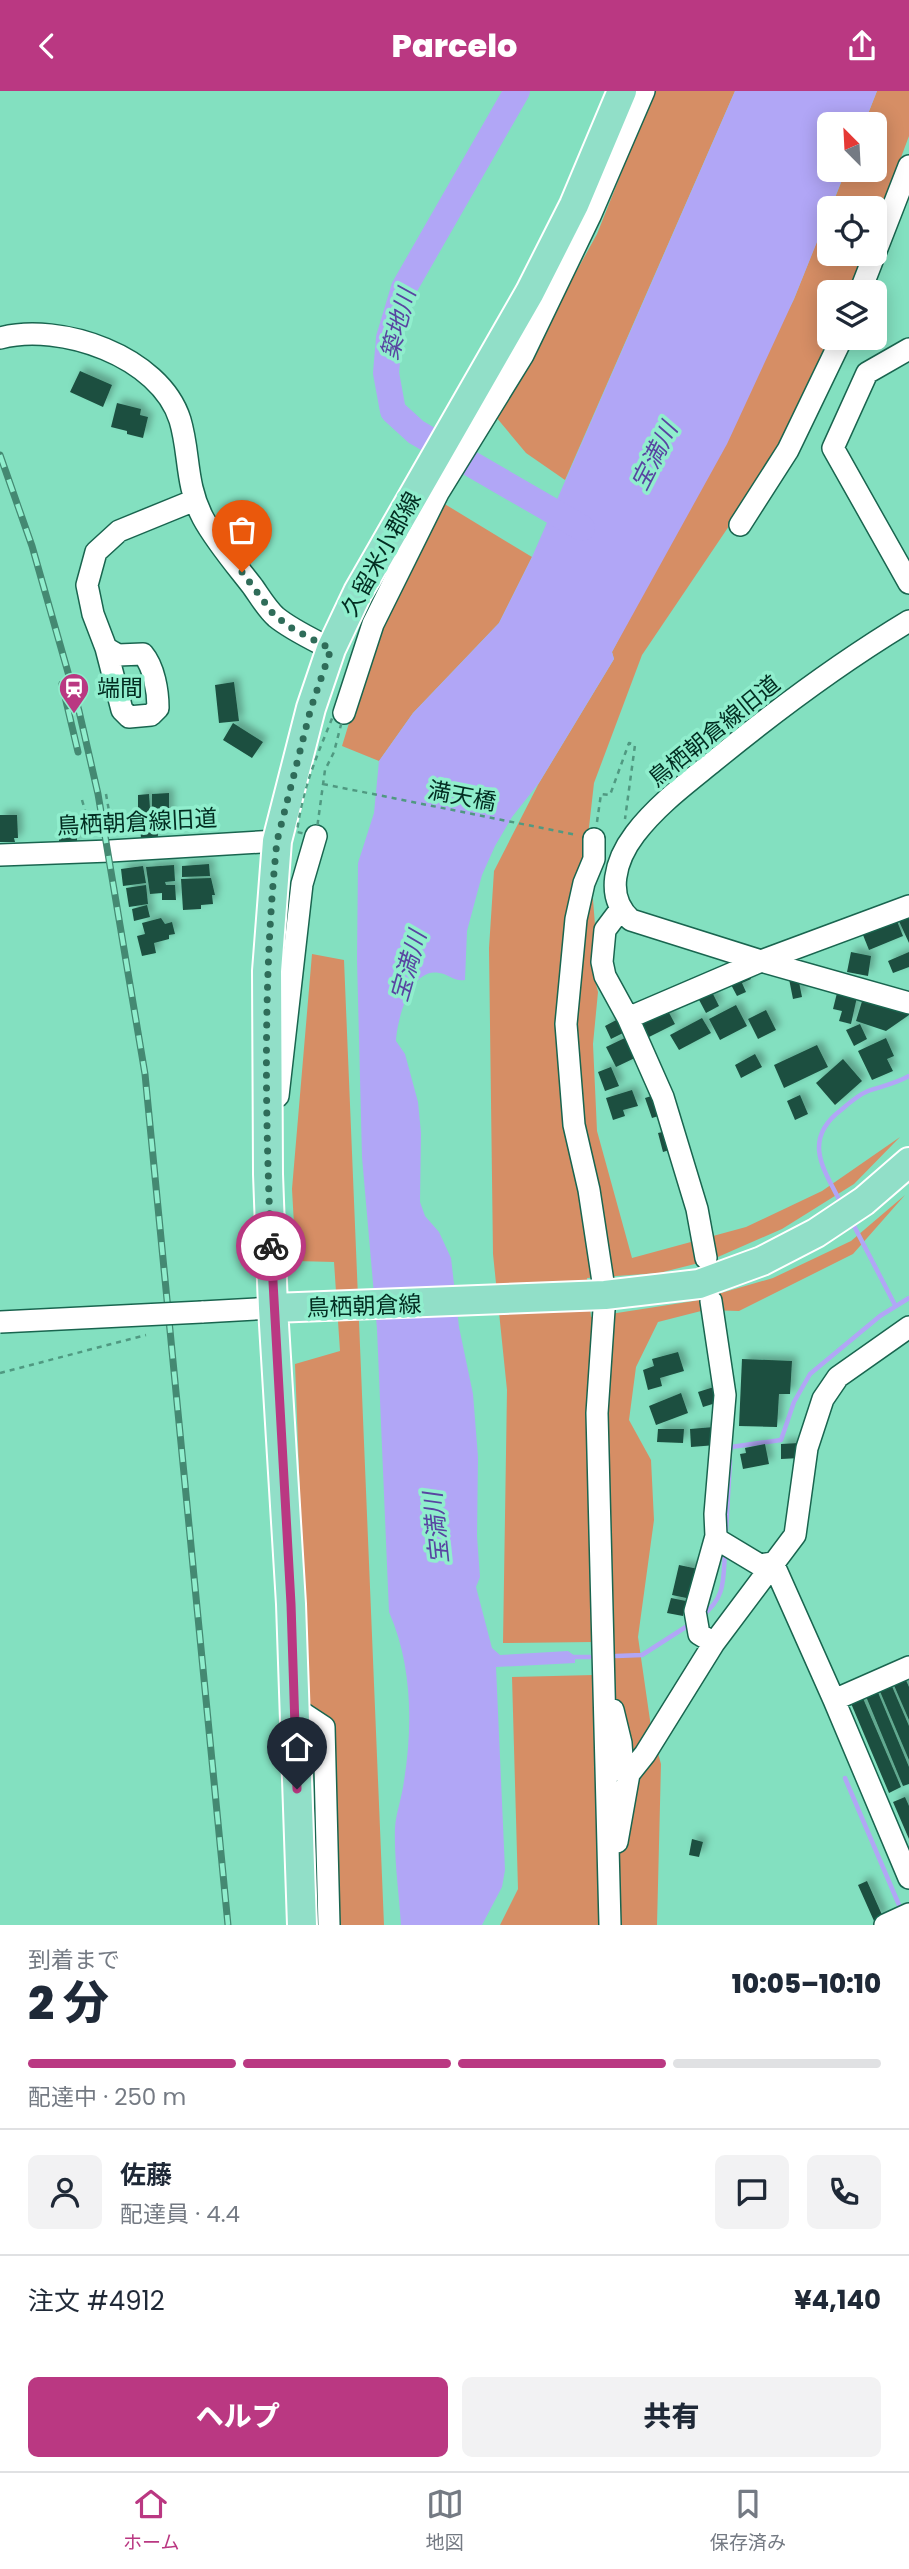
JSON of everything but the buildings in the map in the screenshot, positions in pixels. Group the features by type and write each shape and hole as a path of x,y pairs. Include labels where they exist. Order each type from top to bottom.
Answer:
{"main road":[{"name":"久留米小郡線","path":"273,1308 268,1174 267,971 297,836 311,708 331,649 365,581 530,292 573,205 622,91"},
{"name":"鳥栖朝倉線","path":"302,1925 291,1604 273,1308 598,1295 699,1285 762,1261 816,1233 864,1201 909,1162"}],"street":[{"path":"344,713 373,624 438,492 523,355 590,216 644,91"},
{"path":"865,280 909,166"},
{"path":"0,338 57,336 96,346 131,361 154,378 171,397 180,421 195,500 204,520 274,615 293,629 331,649"},
{"path":"909,349 867,373 833,448 909,583"},
{"path":"740,525 788,450 836,350"},
{"path":"106,648 93,614 87,585 96,552 119,531 195,500"},
{"name":"鳥栖朝倉線旧道","path":"626,915 615,894 615,878 625,851 635,834 670,797 761,723 909,621"},
{"path":"268,1174 295,966 302,884 297,836"},
{"name":"鳥栖朝倉線旧道","path":"0,855 116,851 297,836"},
{"path":"594,839 594,859 583,883 576,919 566,1024 574,1125 589,1190 598,1295 597,1413 610,1925"},
{"path":"628,1018 761,961 909,906"},
{"path":"706,1258 697,1209 663,1097 628,1018 605,976 602,962 605,930 626,915 761,961 909,1003"},
{"path":"711,1301 725,1395 715,1514 716,1536 695,1611 699,1634 714,1643"},
{"path":"0,1322 273,1308"},
{"path":"609,1862 618,1839 629,1774 645,1754 714,1643 796,1535 807,1448 823,1399 838,1377 909,1327"},
{"path":"716,1536 760,1566 773,1563"},
{"path":"773,1563 909,1878"},
{"path":"834,1700 909,1667"},
{"path":"604,1697 618,1721 623,1772 629,1774"},
{"path":"295,1708 324,1727 330,1925"}],"path":[{"path":"335,711 344,713 323,784 297,836 301,800 313,760 335,711"},
{"path":"594,839 601,794 610,795 629,743 635,745 625,819"},
{"name":"満天橋","path":"323,784 594,839"},
{"path":"106,794 116,851"},
{"path":"82,800 85,810"},
{"path":"0,1373 146,1335"}],"shaded area":[{"path":"654,91 735,91 565,480 526,453 496,417 597,234"},
{"path":"877,91 909,91 909,136 887,196 836,196 841,182 887,182 887,112 869,112"},
{"path":"817,241 817,266 861,266 855,280 817,280 817,350 826,350 781,449 642,655 594,783 588,836 595,925 591,964 598,992 593,1044 597,1131 632,1258 746,1227 822,1191 900,1137 854,1184 782,1229 711,1260 659,1273 587,1278 591,1317 694,1301 773,1278 851,1241 905,1195 853,1254 739,1311 705,1310 658,1322 636,1367 629,1420 651,1460 654,1520 638,1637 651,1727 661,1764 657,1925 500,1925 518,1889 512,1677 594,1675 593,1642 503,1643 507,1390 493,1254 489,948 494,871 539,783 614,659 612,652 794,299"},
{"path":"443,503 532,557 499,623 413,713 379,761 342,746 375,638"},
{"path":"312,954 344,960 384,1925 339,1925 330,1728 308,1709 295,1364 340,1351 334,1262 296,1261 292,1189"}],"water":[{"name":"宝満川","path":"735,91 877,91 869,112 817,112 817,182 841,182 836,196 817,196 817,242 794,299 727,444 612,652 614,659 539,783 512,817 495,846 482,875 467,931 465,980 429,973 420,978 413,987 402,1009 396,1041 405,1054 418,1102 421,1133 420,1202 425,1216 439,1232 451,1258 459,1327 473,1394 478,1457 477,1536 480,1577 476,1587 492,1648 500,1655 568,1651 575,1656 575,1663 496,1667 505,1870 502,1887 482,1925 401,1925 395,1828 407,1760 409,1717 402,1652 389,1612 377,1329 362,1157 357,959 358,863 374,813 379,761 413,713 499,623 532,557"}],"waterway":[{"name":"築地川","path":"517,91 404,288 389,338 386,373 393,411 416,432 582,528"},
{"path":"840,1201 819,1154 822,1132 829,1121 857,1097 909,1076"},
{"path":"853,1224 895,1305"},
{"path":"731,1449 781,1440 794,1402 810,1374 880,1316 909,1298"},
{"path":"726,1530 730,1461"},
{"path":"702,1616 715,1602 722,1587 725,1552"},
{"path":"616,1656 642,1655 692,1623"},
{"path":"570,1657 590,1657"},
{"path":"845,1778 902,1912"}],"railway":[{"path":"0,455 32,546 79,711 98,794 145,1074 228,1925"},
{"path":"62,684 78,752"}],"way so far":[{"path":"242,572 274,615 293,629 331,649 311,708 277,841 275,860 267,971 266,1082 271,1246"}],"place":[{"name":"端間","path":"74,715"}],"route":[{"path":"271,1246 291,1604 297,1789"}]}
